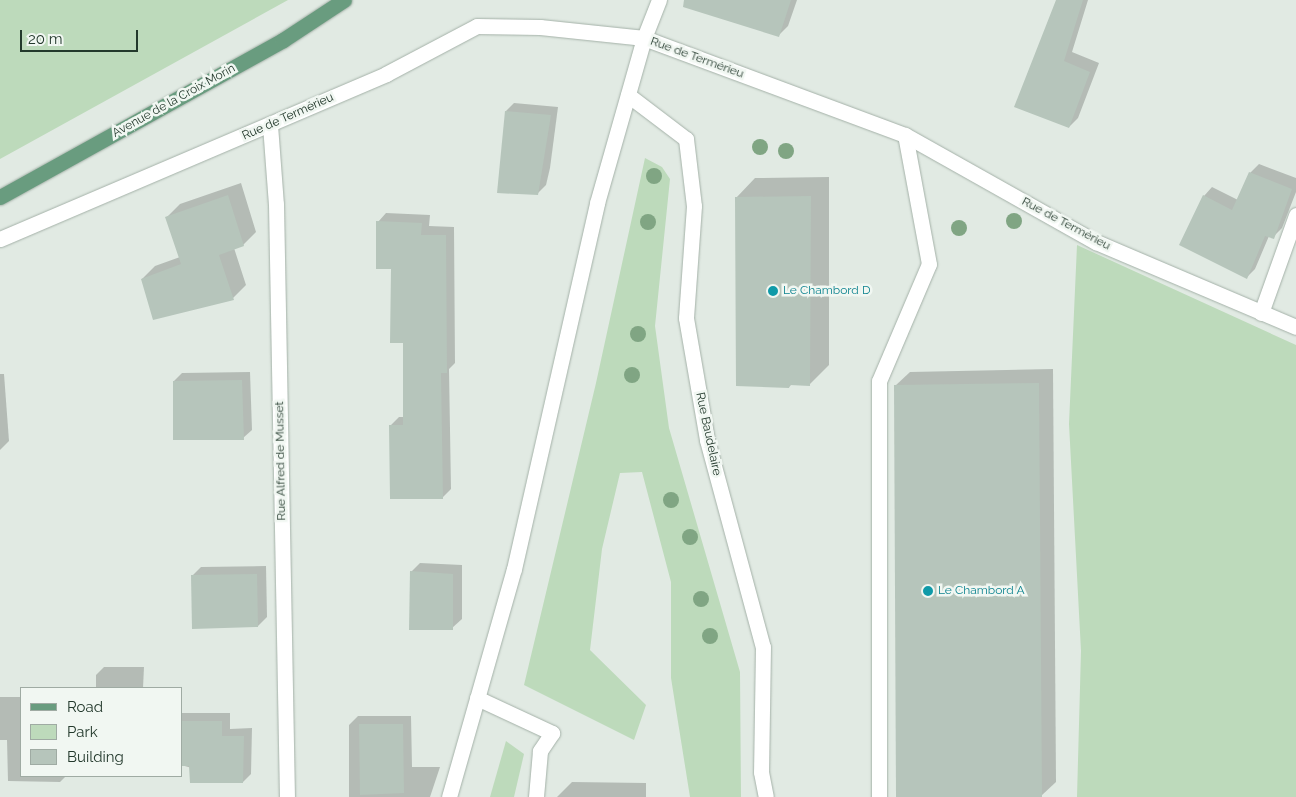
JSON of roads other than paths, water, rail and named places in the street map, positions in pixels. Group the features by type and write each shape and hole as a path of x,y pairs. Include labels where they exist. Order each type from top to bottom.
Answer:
{"main road":[{"name":"Avenue de la Croix Morin","path":"0,197 283,40 344,0"}],"street":[{"path":"449,797 514,569 597,203 644,38 658,0"},
{"name":"Rue de Termérieu","path":"0,239 270,126 386,74 477,26 540,27 644,38 905,135 1096,242 1296,328"},
{"name":"Rue Baudelaire","path":"628,95 686,139 694,206 686,318 707,440 764,648 760,772 766,797"},
{"name":"Rue Alfred de Musset","path":"270,126 276,204 287,797"},
{"path":"879,797 879,381 929,264 905,135"},
{"path":"1262,313 1296,215"},
{"path":"477,698 552,733 540,751 536,797"}],"place":[{"name":"Le Chambord D","path":"773,291"},
{"name":"Le Chambord A","path":"928,591"}]}
